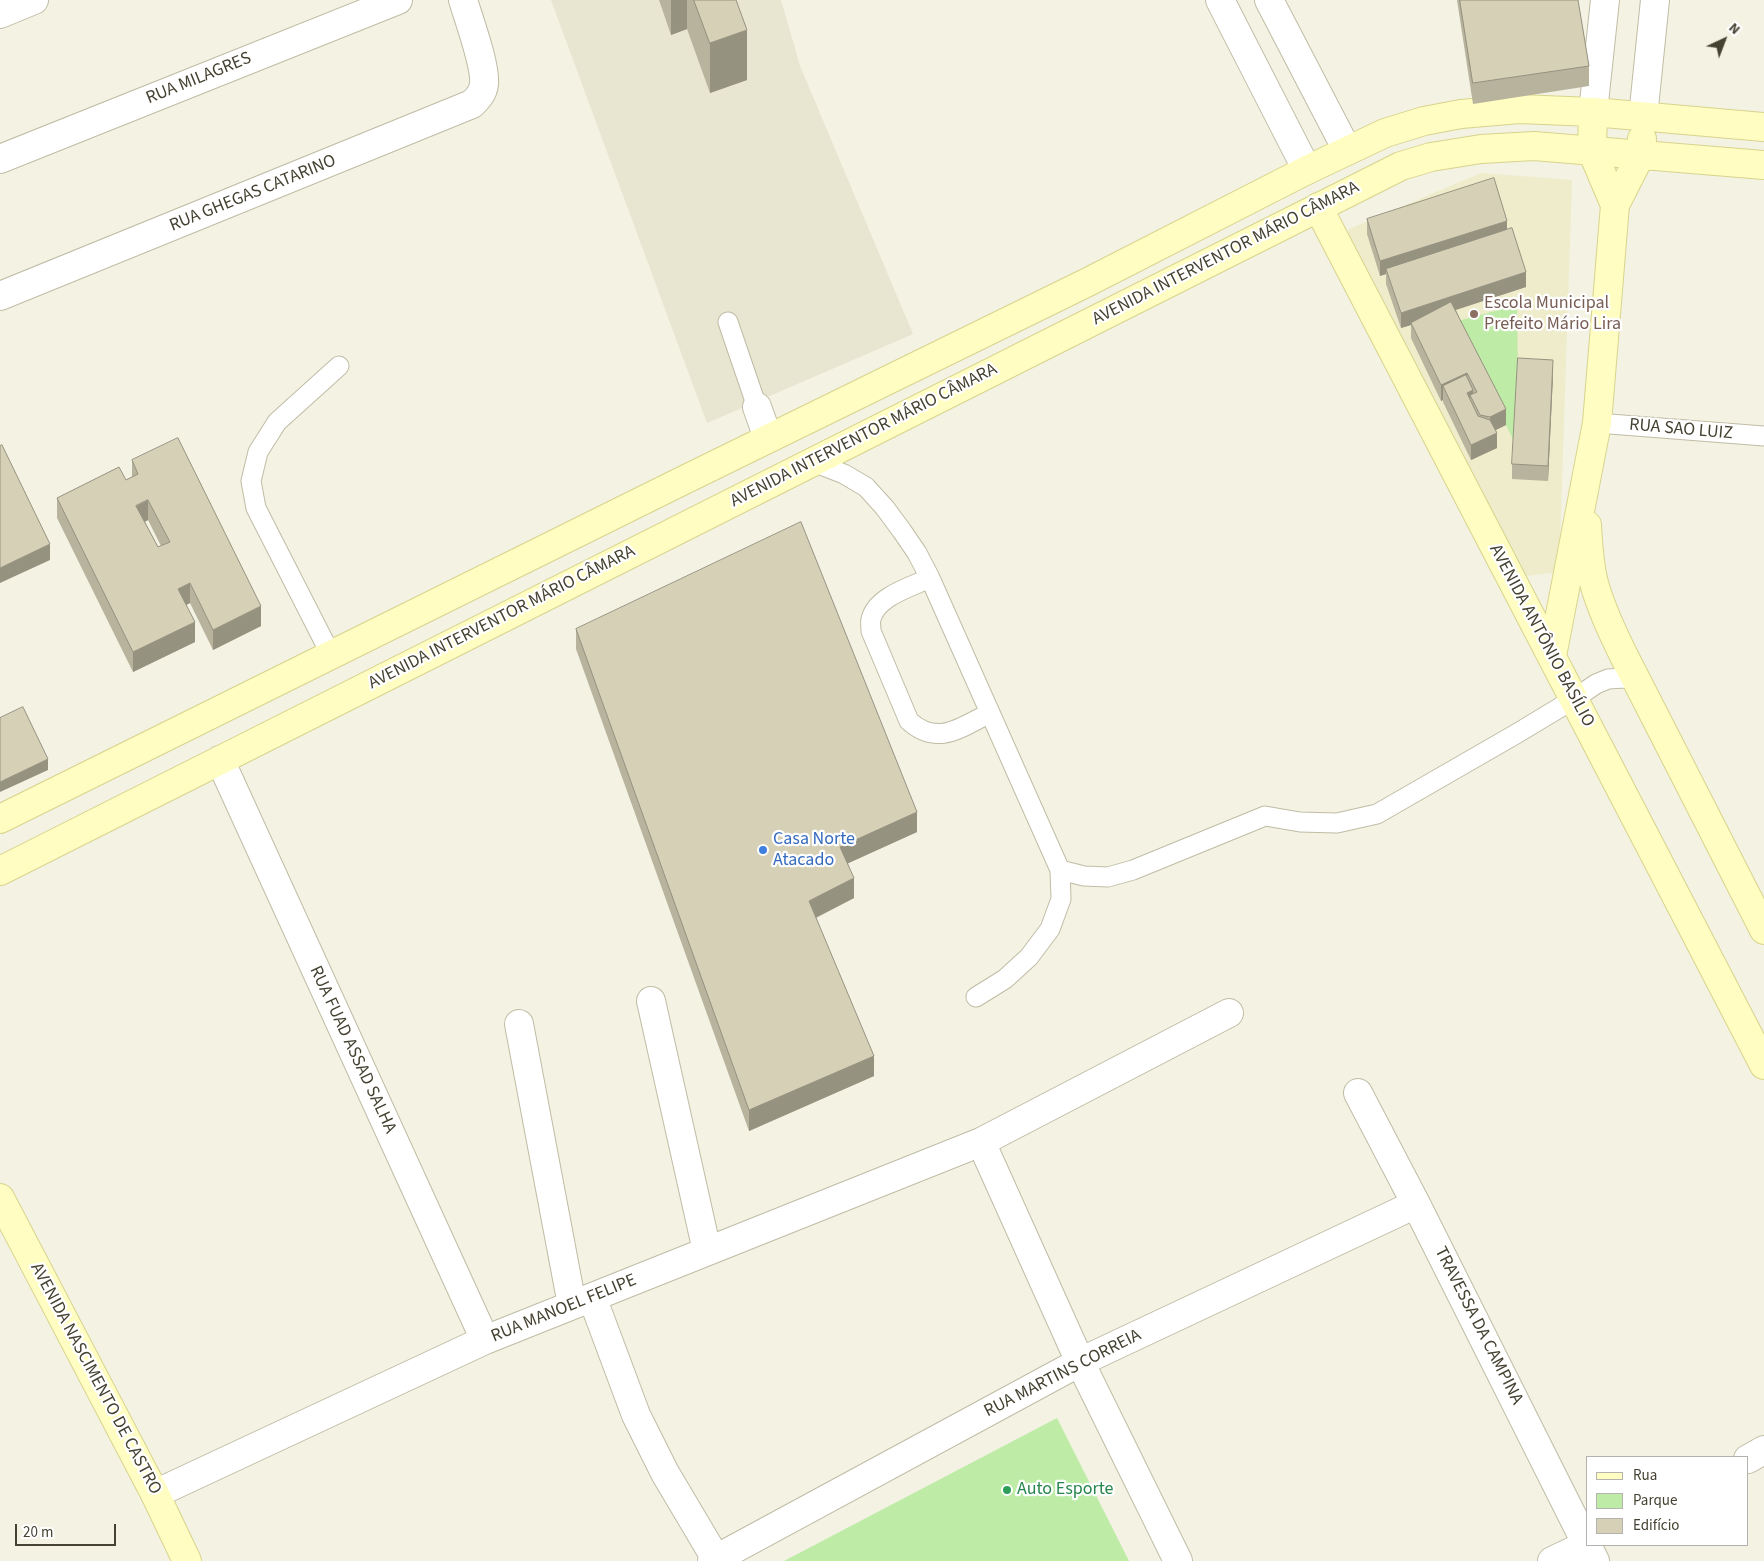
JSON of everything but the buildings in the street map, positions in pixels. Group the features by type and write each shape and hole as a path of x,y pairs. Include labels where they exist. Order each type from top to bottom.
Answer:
{"main road":[{"path":"0,819 766,439 1088,282 1346,150 1385,132 1424,120 1461,114 1519,109 1593,112 1764,127"},
{"path":"1593,112 1592,151 1615,205"},
{"path":"1552,656 1597,423 1615,205 1641,154 1644,117"},
{"name":"AVENIDA INTERVENTOR MÁRIO CÂMARA","path":"0,871 1401,166 1431,157 1481,149 1534,146 1764,165"},
{"name":"AVENIDA ANTÔNIO BASÍLIO","path":"1318,207 1764,1065"},
{"path":"766,439 778,479"},
{"path":"1584,494 1588,550 1594,583 1606,619 1764,930"},
{"name":"AVENIDA NASCIMENTO DE CASTRO","path":"0,1198 155,1494 188,1561"}],"street":[{"path":"0,14 34,0"},
{"name":"RUA MILAGRES","path":"0,159 398,0"},
{"name":"RUA GHEGAS CATARINO","path":"0,296 472,104 480,96 484,86 484,72 463,0"},
{"path":"1220,0 1307,170"},
{"path":"1269,0 1346,150"},
{"path":"1593,112 1605,0"},
{"path":"1644,117 1655,0"},
{"path":"757,407 766,439"},
{"name":"RUA FUAD ASSAD SALHA","path":"220,760 485,1340"},
{"path":"651,1001 707,1251"},
{"name":"RUA MANOEL FELIPE","path":"155,1494 485,1340 980,1142 1229,1013"},
{"name":"RUA MARTINS CORREIA","path":"519,1024 582,1301 665,1473 714,1560 1080,1362 1416,1204"},
{"name":"TRAVESSA DA CAMPINA","path":"1358,1093 1586,1542"},
{"path":"980,1142 1080,1362 1178,1561"},
{"path":"1749,1458 1764,1450"},
{"path":"1552,1561 1590,1550"}],"lane":[{"path":"728,322 757,407"},
{"path":"331,655 256,508 251,481 258,452 277,422 339,366"},
{"name":"RUA SAO LUIZ","path":"1597,423 1764,436"},
{"path":"813,462 844,474 866,487 885,508 917,553 930,578 1060,870 1061,899 1050,929 1029,957 1005,980 976,997"},
{"path":"930,578 888,598 878,606 871,618 871,631 910,720 919,730 931,734 945,734 990,713"},
{"path":"1060,870 1084,876 1108,877 1133,870 1265,816 1300,822 1337,823 1377,814 1574,699 1596,684 1608,679 1624,678 1636,680"}],"shaded area":[{"path":"551,0 781,0 800,66 913,334 707,423"},
{"name":"Escola Municipal Prefeito Mário Lira","path":"1481,173 1572,180 1559,572 1518,577 1348,250 1349,229"}],"green space":[{"path":"1517,305 1518,373 1514,441 1454,322"},
{"name":"Auto Esporte","path":"1057,1418 1129,1561 784,1561"}],"place":[{"name":"Escola Municipal Prefeito Mário Lira","path":"1474,314"},
{"name":"Casa Norte Atacado","path":"763,850"},
{"name":"Auto Esporte","path":"1007,1490"}]}
